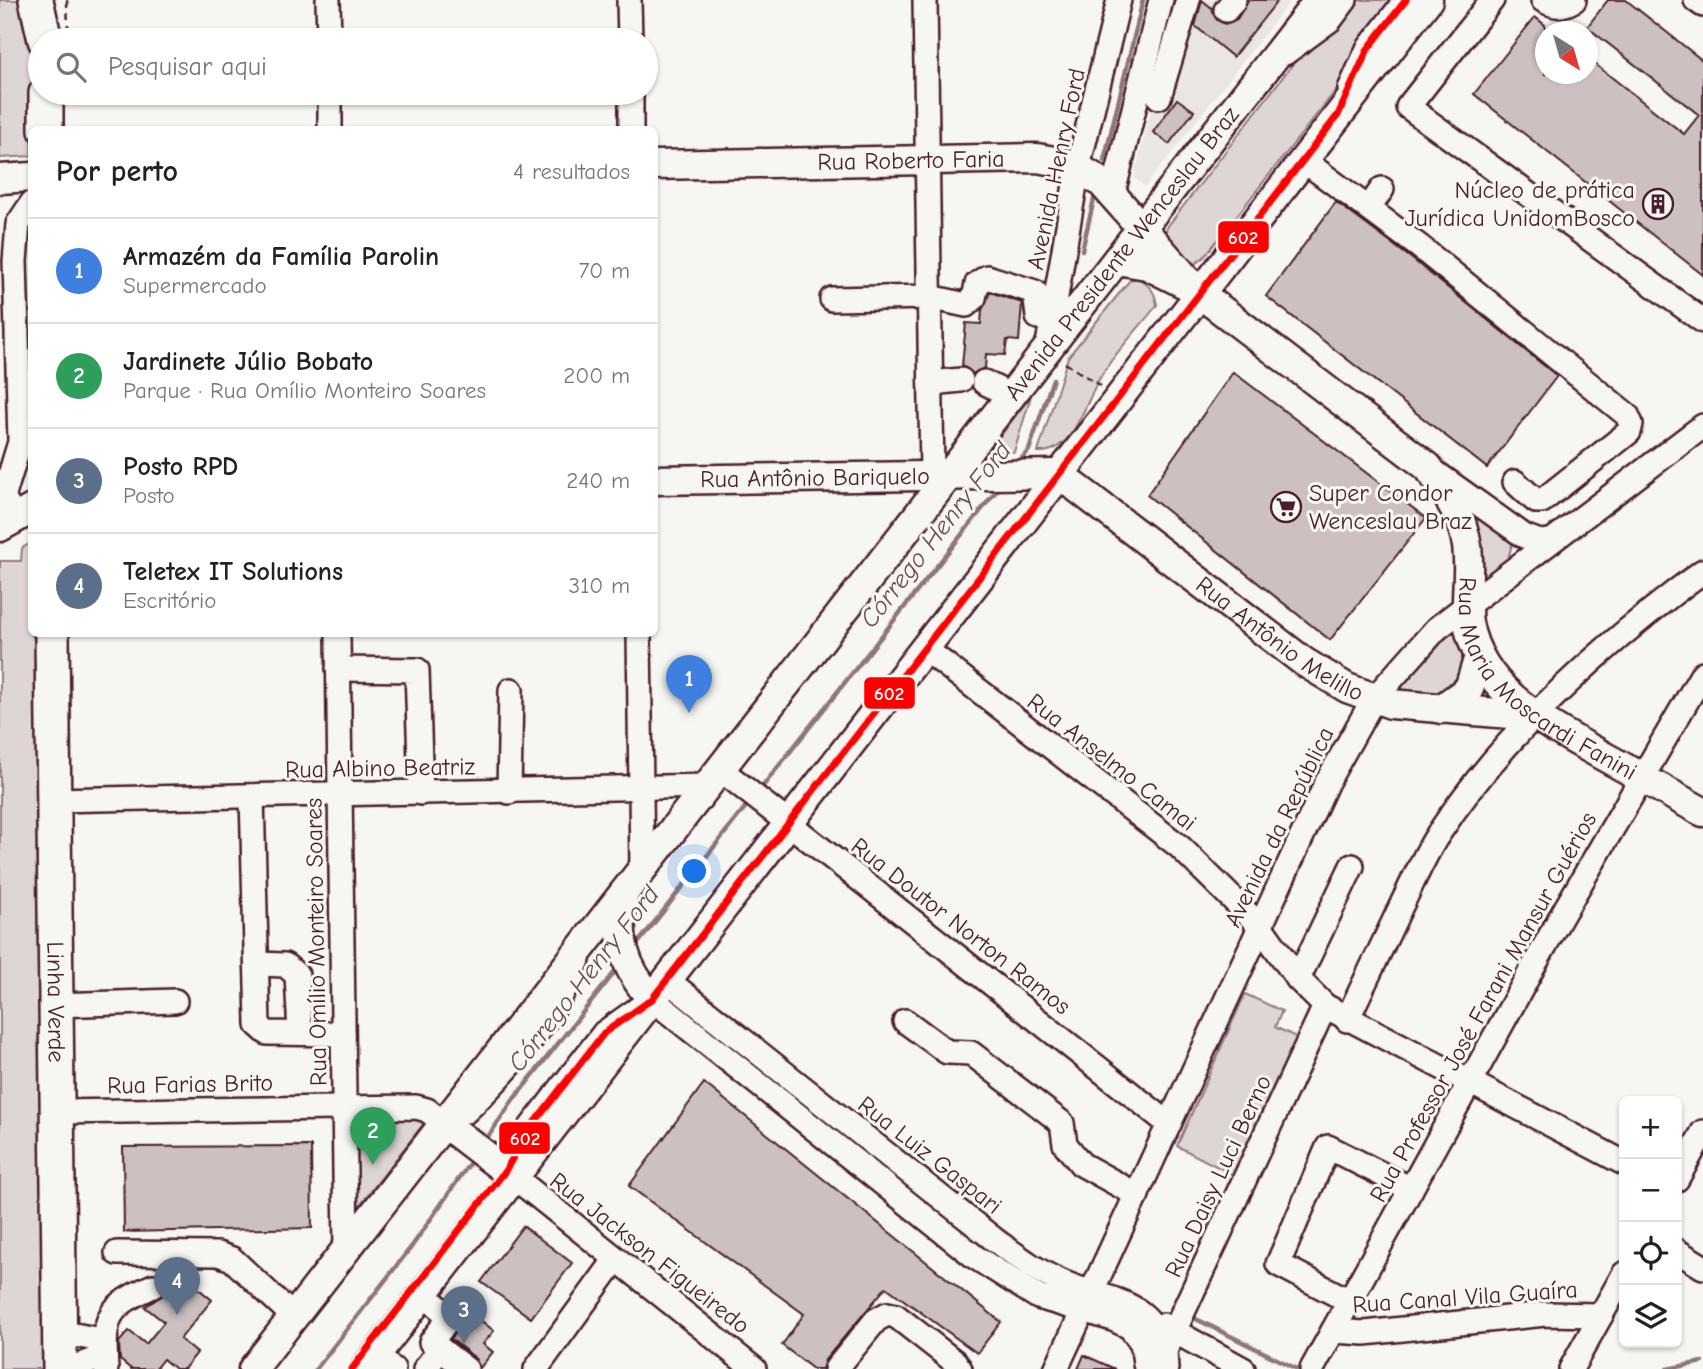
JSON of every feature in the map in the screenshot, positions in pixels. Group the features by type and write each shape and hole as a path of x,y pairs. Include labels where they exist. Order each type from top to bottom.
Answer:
{"highway":[{"path":"36,0 42,28"},
{"path":"46,105 46,126"},
{"name":"Linha Verde","path":"52,637 60,1369"}],"main road":[{"path":"45,0 45,28"},
{"name":"Avenida Presidente Wenceslau Braz","path":"253,1369 346,1250 451,1128 584,944 621,905 642,870 722,780 1046,350 1320,0"},
{"path":"372,1366 507,1172 655,990 783,818 924,648 1047,474 1118,397 1428,0"},
{"name":"Rua Roberto Faria","path":"658,165 1051,159 1078,167 1113,193 1199,293"},
{"path":"0,179 28,177"},
{"path":"1117,260 1147,265 1199,293"},
{"name":"Rua Maria Moscardi Fanini","path":"1199,293 1428,467 1465,530 1468,559 1467,604 1472,639 1479,656 1498,684 1534,716 1703,813"},
{"name":"Rua Antônio Bariquelo","path":"658,480 1047,474"},
{"name":"Rua Antônio Melillo","path":"1047,474 1326,677 1373,700 1441,709 1534,716"},
{"path":"1441,709 1469,690 1479,656"},
{"path":"621,905 620,943 629,969 655,990"},
{"path":"451,1128 507,1172"}],"street":[{"path":"328,0 329,28"},
{"path":"629,0 630,28"},
{"path":"925,0 931,383 952,475"},
{"name":"Avenida Henry Ford","path":"1046,350 1078,167 1119,0"},
{"path":"1113,193 1161,0"},
{"path":"1160,97 1188,0"},
{"path":"1268,66 1329,20 1345,0"},
{"path":"1338,114 1368,49 1406,0"},
{"path":"1492,0 1408,107 1703,321"},
{"path":"1543,0 1554,6 1565,5 1574,0"},
{"path":"1696,0 1703,5"},
{"path":"330,105 330,126"},
{"path":"631,105 631,126"},
{"path":"1303,160 1376,198 1524,317 1627,415 1631,424 1629,432 1542,501 1536,501 1515,482"},
{"path":"18,517 12,513 3,498 7,464 20,442 15,261 18,224 28,209"},
{"path":"0,240 15,261"},
{"path":"832,299 930,297 966,305 974,298 977,284 987,277 1035,292 1038,317 1052,320"},
{"path":"931,383 961,380"},
{"path":"984,382 1011,396"},
{"name":"Avenida da República","path":"1056,1369 1327,782 1373,700 1421,644 1467,604 1703,426"},
{"path":"1428,467 1524,536 1540,542 1551,541"},
{"path":"1515,568 1524,536"},
{"path":"1347,1020 1437,835 1534,716 1626,629 1703,571"},
{"name":"Rua Omílio Monteiro Soares","path":"338,637 346,1250"},
{"path":"639,637 642,870"},
{"name":"Rua Anselmo Camai","path":"924,648 1181,847 1260,926 1298,979 1325,1006 1347,1020 1619,1160"},
{"path":"338,669 417,670 421,793"},
{"name":"Rua Professor José Farani Mansur Guérios","path":"1312,1369 1559,920 1703,673"},
{"path":"509,792 510,690"},
{"name":"Rua Albino Beatriz","path":"53,800 641,789 722,780"},
{"name":"Rua Doutor Norton Ramos","path":"722,780 783,818 1169,1124"},
{"path":"252,796 258,1025 262,1030 343,1034"},
{"path":"1298,979 1352,866"},
{"path":"257,964 285,965 297,975 300,1033"},
{"name":"Rua Luiz Gaspari","path":"655,990 975,1258 1038,1297 1132,1306 1147,1316 1159,1355"},
{"path":"56,1004 175,1001"},
{"name":"Rua Daisy Luci Berno","path":"1159,1355 1325,1006"},
{"path":"905,1021 947,1052 971,1053 1062,1123 1065,1144 1082,1164 1137,1195"},
{"name":"Rua Farias Brito","path":"57,1112 422,1108 451,1128"},
{"path":"264,1369 451,1128"},
{"path":"1682,1170 1703,1132"},
{"path":"1349,1301 1278,1264 1328,1147 1411,1189"},
{"path":"372,1366 507,1172"},
{"name":"Rua Jackson Figueiredo","path":"507,1172 754,1369"},
{"path":"117,1253 218,1254 232,1259 294,1317"},
{"path":"1682,1254 1703,1267"},
{"path":"536,1369 616,1259"},
{"path":"1571,1369 1619,1282"},
{"path":"106,1355 117,1304 153,1286"},
{"path":"423,1294 450,1317 425,1369"},
{"name":"Rua Luiz Gaspari","path":"1088,1302 1130,1327 1159,1355 1243,1369"},
{"path":"836,1369 876,1320 887,1314 896,1316 955,1362 960,1369"},
{"name":"Rua Canal Vila Guaíra","path":"1333,1331 1365,1333 1545,1314 1601,1315"},
{"path":"403,1320 466,1369"},
{"path":"60,1332 106,1355"},
{"path":"74,1369 106,1355"}],"path":[{"path":"67,0 68,28"},
{"path":"1046,350 1118,397"}],"shaded area":[{"path":"0,0 21,0 28,33 28,105 38,105 38,108 33,126 28,126 28,156 0,158"},
{"path":"1177,0 1291,0 1145,187 1134,178"},
{"path":"1354,0 1395,0 1340,85 1204,257 1195,264 1189,264 1165,232 1168,226 1299,56"},
{"path":"1138,278 1151,289 1157,305 1103,373 1082,416 1068,437 1050,451 1038,452 1068,357 1130,280"},
{"path":"1031,396 1014,452 988,452"},
{"path":"1466,499 1494,529 1513,542 1507,561 1477,583"},
{"path":"28,545 28,637 33,637 38,651 47,1369 0,1369 0,561 21,561 22,548"},
{"path":"1462,620 1470,656 1450,696 1395,694"},
{"path":"1245,994 1282,1011 1275,1027 1300,1039 1237,1177 1177,1146"},
{"path":"353,1119 427,1119 356,1210"}],"building":[{"path":"1202,0 1212,8 1217,20 1225,24 1237,19 1248,0 1278,0 1233,57 1195,26"},
{"name":"Núcleo de prática Jurídica UnidomBosco","path":"1608,0 1626,0 1703,61 1703,275 1474,94 1535,17 1540,21 1535,21 1535,84 1598,84 1598,67 1684,134 1699,115 1598,36 1598,21 1592,21"},
{"path":"1177,99 1194,111 1169,144 1153,132"},
{"path":"1336,202 1411,258 1557,376 1487,468 1266,296"},
{"path":"990,292 1022,303 1019,341 1007,340 1005,355 986,354 985,368 973,374 962,366 966,323 981,324 982,310"},
{"name":"Super Condor Wenceslau Braz","path":"1233,372 1426,518 1330,640 1147,495"},
{"path":"704,1083 1001,1322 977,1353 886,1287 825,1360 822,1369 813,1369 782,1345 804,1314 629,1186"},
{"path":"311,1146 312,1228 124,1232 123,1147"},
{"path":"523,1226 572,1263 531,1318 481,1282"},
{"path":"176,1270 212,1300 180,1339 197,1353 184,1369 175,1369 163,1359 155,1369 131,1369 120,1360 119,1342 129,1331 146,1344 164,1322 145,1307 164,1294 166,1282"},
{"path":"479,1319 494,1331 483,1344 493,1352 480,1368 475,1358 451,1339 461,1326 468,1332"},
{"path":"1084,1355 1115,1369 1078,1369"}],"waterway":[{"name":"Córrego Henry Ford","path":"1104,161 1143,0"},
{"name":"Córrego Henry Ford","path":"1082,250 1095,195"},
{"name":"Córrego Henry Ford","path":"1017,464 1029,450 1053,379"},
{"name":"Córrego Henry Ford","path":"759,791 1001,485"},
{"name":"Córrego Henry Ford","path":"635,947 751,800"},
{"name":"Córrego Henry Ford","path":"485,1141 514,1099 618,968"},
{"name":"Córrego Henry Ford","path":"316,1369 412,1246 474,1157"},
{"path":"1196,1319 1297,1369"},
{"path":"1667,1369 1703,1362"}],"transit line":[{"name":"602","path":"352,1369 505,1171 531,1127 604,1033 652,999 1338,115 1368,49 1406,0"}],"place":[{"name":"Núcleo de prática Jurídica UnidomBosco","path":"1658,204"},
{"name":"Super Condor Wenceslau Braz","path":"1286,507"},
{"name":"Armazém da Família Parolin","path":"689,713"},
{"name":"Jardinete Júlio Bobato","path":"373,1165"},
{"name":"Teletex IT Solutions","path":"177,1315"},
{"name":"Posto RPD","path":"464,1344"}]}
